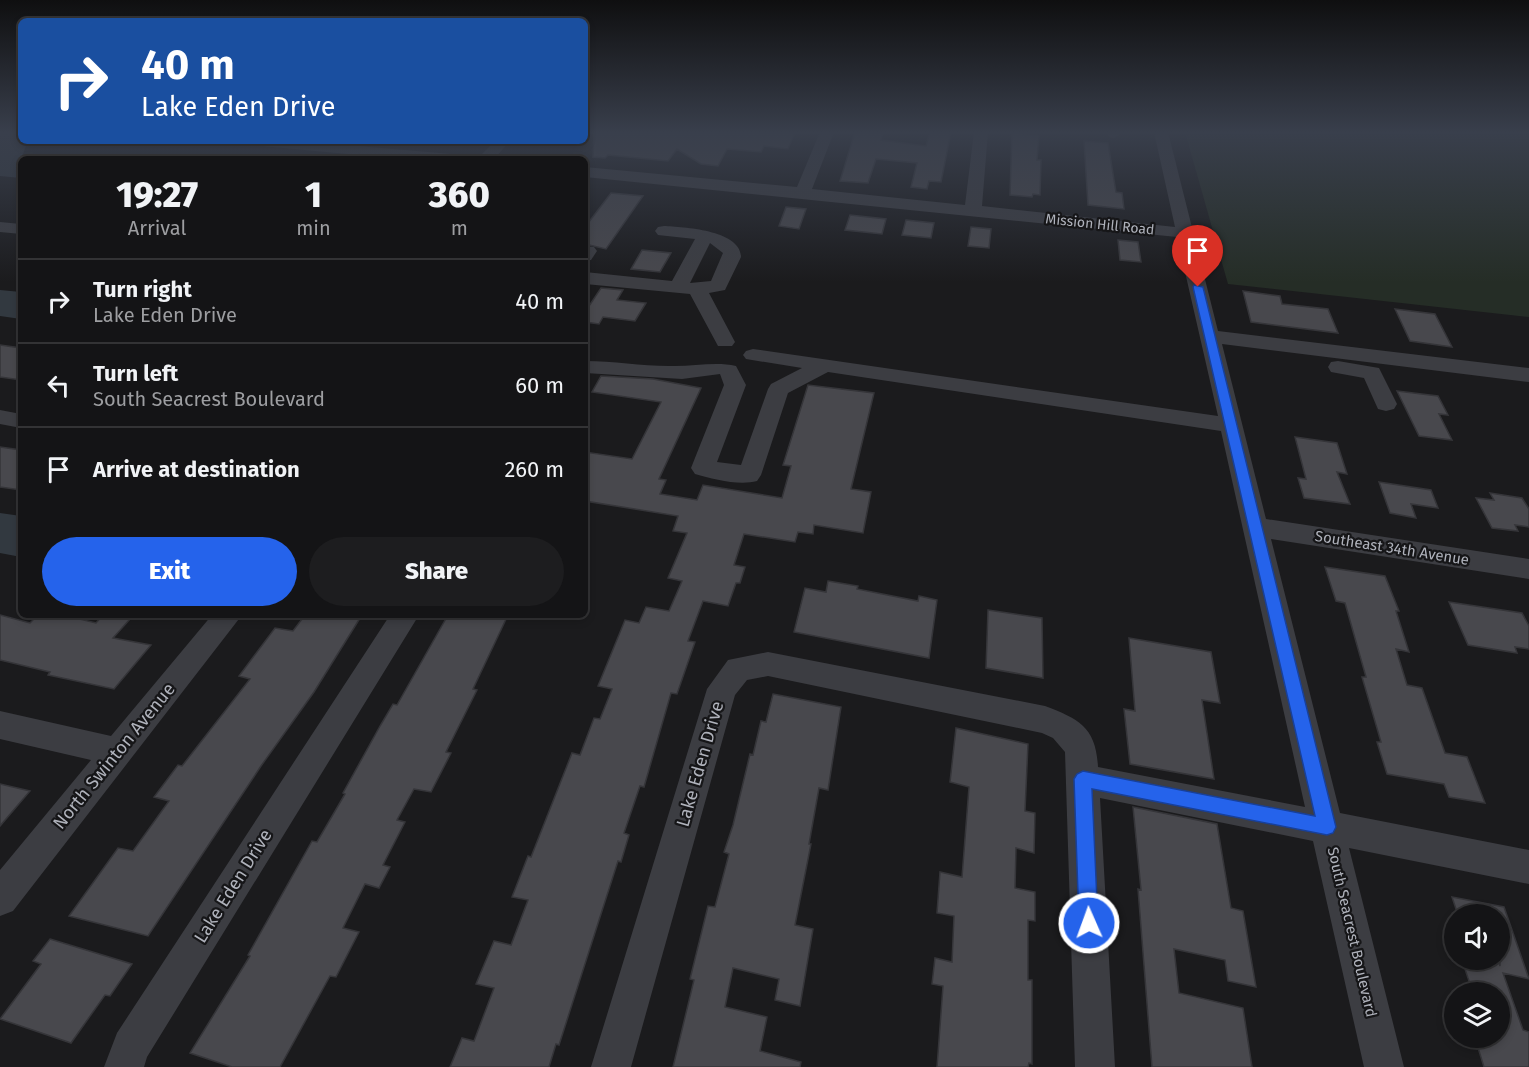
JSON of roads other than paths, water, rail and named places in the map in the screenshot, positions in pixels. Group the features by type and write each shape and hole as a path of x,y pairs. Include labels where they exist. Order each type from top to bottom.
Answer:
{"street":[{"name":"Mission Hill Road","path":"692,182 1185,232"},
{"path":"803,192 807,182"},
{"path":"973,210 976,182"},
{"name":"South Seacrest Boulevard","path":"1173,182 1384,1067"},
{"path":"2,226 18,229"},
{"path":"588,278 688,288 718,286 732,257 728,247 705,236 664,231"},
{"path":"688,288 705,236"},
{"path":"688,288 725,342"},
{"path":"1211,341 1529,375"},
{"path":"1211,341 1372,374 1386,404"},
{"path":"825,365 779,389 749,475 703,468 735,386 722,370 704,362 704,353 712,346 725,342 740,344 753,355 825,365 1039,399 1231,425"},
{"path":"588,367 665,374 722,370 748,364 753,355"},
{"path":"0,417 18,420"},
{"name":"Southeast 34th Avenue","path":"1255,527 1529,569"},
{"name":"North Swinton Avenue","path":"0,898 226,618"},
{"name":"Lake Eden Drive","path":"123,1067 131,1047 403,618"},
{"name":"Lake Eden Drive","path":"611,1067 722,689 738,669 768,664 1045,720 1064,728 1082,747 1095,1067"},
{"path":"0,725 117,752"},
{"path":"1083,779 1529,867"}]}
